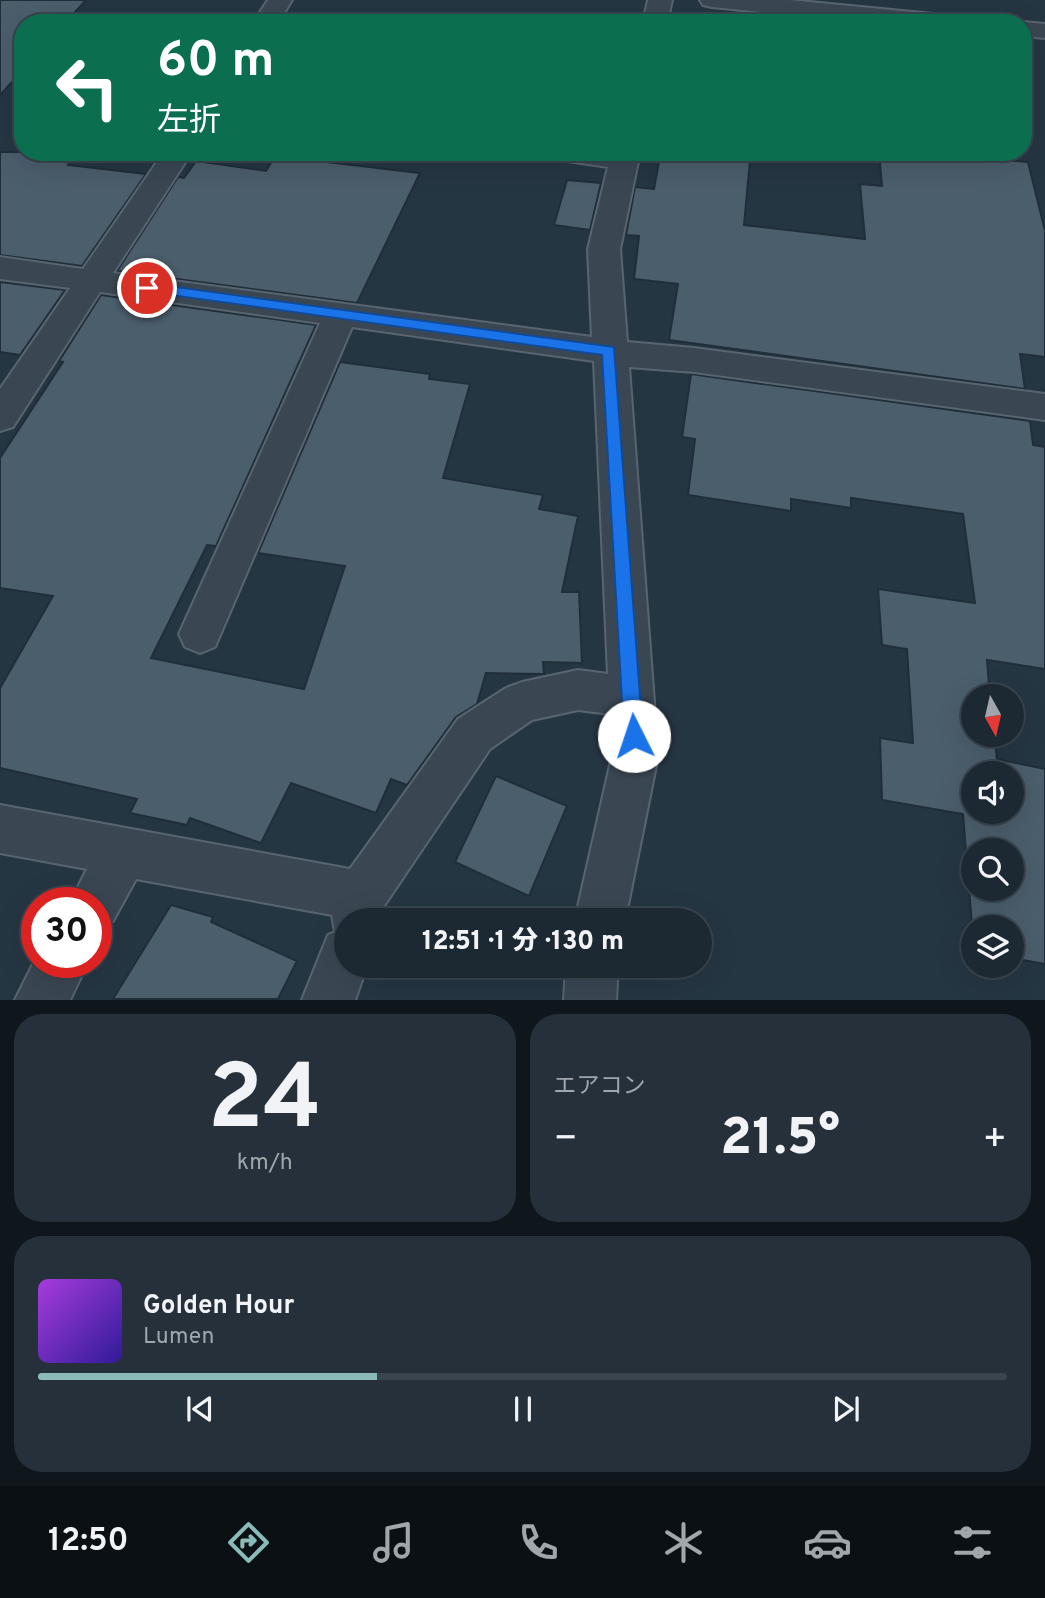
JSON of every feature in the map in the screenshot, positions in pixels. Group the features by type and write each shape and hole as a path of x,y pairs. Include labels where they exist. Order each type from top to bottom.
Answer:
{"street":[{"path":"712,0 859,14"},
{"path":"0,417 172,161"},
{"path":"603,908 635,756 604,249 624,161"},
{"path":"0,268 639,357 694,360 1045,407"},
{"path":"200,634 341,314"},
{"path":"0,829 358,908 474,734 522,702 578,690 631,697"},
{"path":"104,887 123,854"},
{"path":"41,999 53,978"},
{"path":"328,999 336,978"},
{"path":"590,999 591,978"}],"building":[{"path":"0,0 86,0 73,14 14,14 14,80 0,95"},
{"path":"0,152 14,152 14,161 71,161 68,165 146,174 82,266 0,255"},
{"path":"196,161 266,171 272,161 318,161 420,173 357,303 117,271 178,177 184,178"},
{"path":"659,161 750,161 744,225 865,239 860,184 882,186 880,161 1028,162 1045,231 1045,357 1020,354 1025,389 669,340 678,284 634,279 639,236 626,235 635,187 654,189"},
{"path":"567,180 601,183 590,230 554,225"},
{"path":"0,282 65,290 20,355 0,352"},
{"path":"101,295 316,325 216,546 207,545 151,658 304,689 345,566 258,553 340,362 430,374 429,379 470,384 443,478 543,495 539,509 578,516 562,592 579,592 582,663 543,662 544,674 486,673 477,704 456,717 407,785 391,779 376,813 291,783 261,843 190,818 187,825 130,813 137,799 0,768 0,688 53,596 0,588 0,458 63,362 59,361"},
{"path":"691,374 1030,421 1033,445 1045,447 1045,669 987,660 989,684 961,684 961,747 996,747 997,759 1007,761 961,761 961,814 882,800 880,738 913,743 907,649 882,645 878,589 975,603 963,514 851,498 851,508 791,499 791,511 688,495 695,439 682,437"},
{"path":"1024,765 1045,769 1045,964 1024,960 1024,915 971,915 970,901 1024,901 1024,838 965,838 964,824 1024,824"},
{"path":"496,776 567,806 529,896 455,862"},
{"path":"171,905 213,917 211,922 297,961 278,999 113,999"}],"route":[{"path":"147,288 609,351 634,736"}]}
